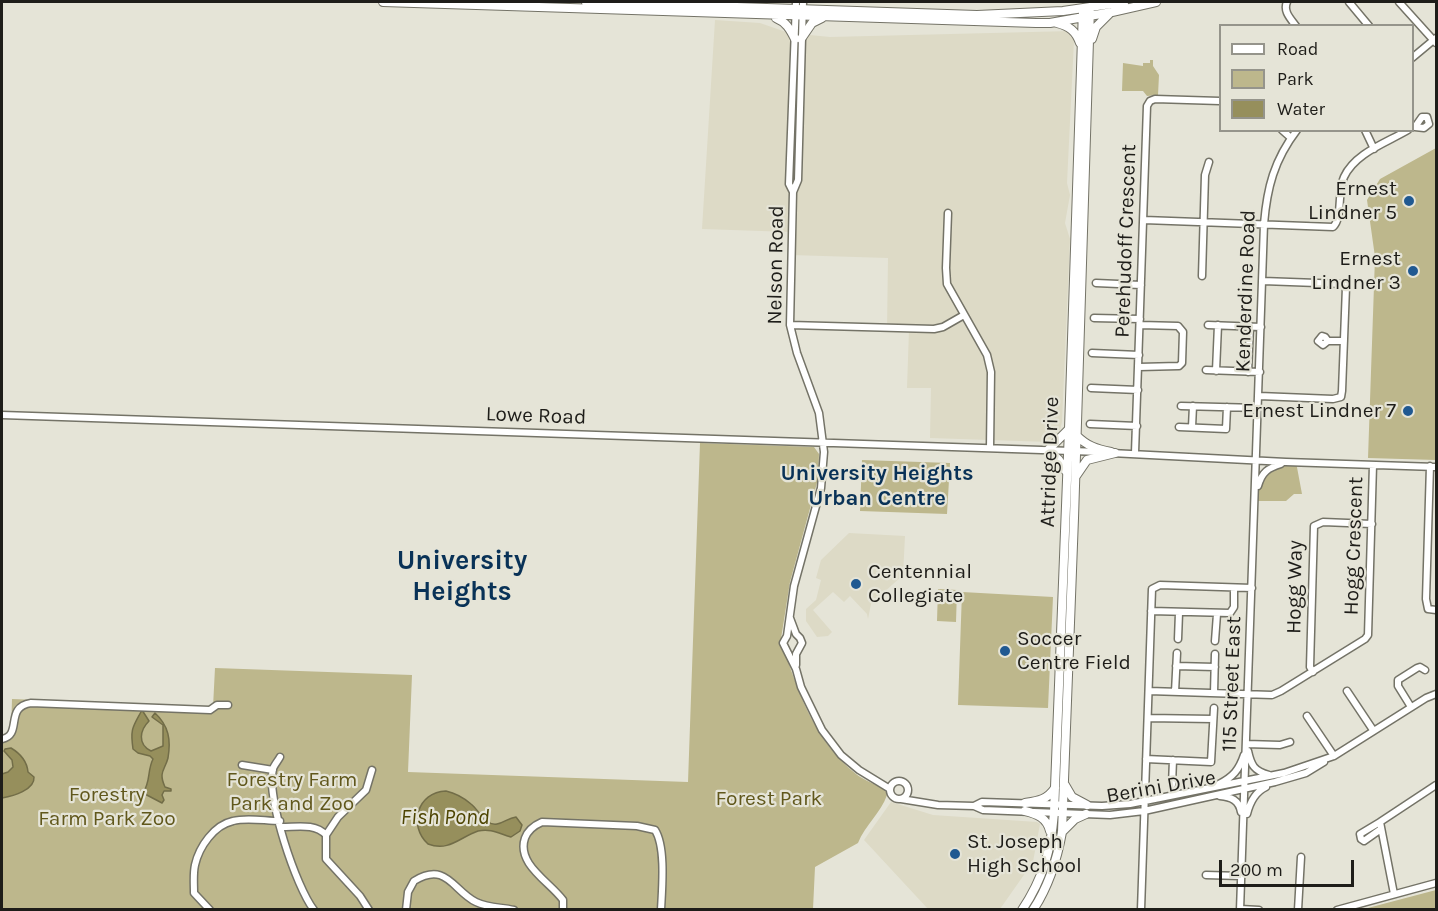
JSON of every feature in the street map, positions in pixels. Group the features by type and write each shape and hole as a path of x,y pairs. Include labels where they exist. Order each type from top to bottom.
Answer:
{"main road":[{"path":"383,2 769,12 799,9 929,20 1050,22 1066,25 1073,30 1082,48"},
{"path":"586,2 769,12 783,21 798,39 812,23 825,13 1019,14 1156,2"},
{"path":"769,12 787,2"},
{"path":"812,2 825,13"},
{"path":"1063,11 1076,2"},
{"path":"1089,42 1096,27 1111,6 1124,2"},
{"path":"1050,22 1086,8"},
{"name":"Attridge Drive","path":"1072,451 1076,435 1089,42 1086,8"},
{"name":"Attridge Drive","path":"1033,909 1053,869 1062,832 1056,787 1072,451 1070,429 1082,48 1086,8"},
{"path":"929,20 941,13"},
{"path":"1070,429 1048,450 1071,476 1088,460 1115,453"},
{"path":"1076,435 1092,448 1115,453"},
{"name":"Attridge Drive","path":"1022,909 1043,874 1064,780 1071,476"},
{"path":"1064,780 1069,794 1087,805"},
{"path":"1025,807 1048,797 1056,787"},
{"path":"1025,807 1042,817 1049,825 1052,838"},
{"path":"1062,832 1075,819 1086,814"}],"street":[{"path":"1287,2 1285,8 1295,24"},
{"path":"1349,2 1367,24"},
{"path":"1401,2 1436,40 1414,57"},
{"name":"Nelson Road","path":"799,9 798,180 793,192 790,325 796,351 819,413 824,441 824,468 821,488 796,575 787,636 783,643 822,730 841,755 859,770 891,786"},
{"name":"Perehudoff Crescent","path":"1135,453 1149,102 1155,99 1219,101"},
{"path":"1284,132 1292,138"},
{"name":"Kenderdine Road","path":"1257,460 1267,191 1273,174 1296,132"},
{"path":"1366,132 1374,149"},
{"path":"1144,220 1333,227 1339,220 1340,188 1347,171 1363,155 1404,132"},
{"path":"1202,276 1205,175 1209,162"},
{"path":"948,213 947,284 987,355 991,372 990,448"},
{"path":"1259,396 1333,399 1341,397 1346,287 1344,284 1263,280"},
{"path":"1095,283 1141,285"},
{"path":"790,325 934,329 943,327 964,315"},
{"path":"1094,318 1178,326 1183,332 1182,363 1179,366 1139,367"},
{"path":"1208,325 1262,327"},
{"path":"1216,370 1218,325"},
{"path":"1248,372 1250,326"},
{"path":"1328,341 1344,342"},
{"path":"1092,353 1139,355"},
{"path":"1206,370 1260,372"},
{"path":"1091,388 1138,390"},
{"path":"1181,406 1258,408"},
{"path":"1192,427 1193,406"},
{"path":"1179,427 1226,429 1227,407"},
{"name":"Lowe Road","path":"2,415 1072,451"},
{"path":"1090,424 1137,426"},
{"path":"1072,451 1287,462 1433,466 1426,599 1428,609 1437,610"},
{"name":"115 Street East","path":"1240,909 1257,460"},
{"path":"1255,495 1261,476 1269,468 1287,462"},
{"name":"Hogg Crescent","path":"1149,691 1272,694 1281,691 1365,639 1368,635 1373,465"},
{"name":"Hogg Way","path":"1313,672 1310,667 1314,526 1323,522 1372,524"},
{"path":"1141,909 1152,589 1156,585 1252,588"},
{"path":"1151,611 1230,614 1233,610 1234,588"},
{"path":"1178,639 1179,613"},
{"path":"1215,641 1217,614"},
{"name":"Nelson Road","path":"790,617 796,634 801,640 796,654 796,669"},
{"path":"787,636 796,634"},
{"path":"788,651 794,652 799,649"},
{"path":"1175,692 1177,653"},
{"path":"1214,693 1215,654"},
{"path":"1176,666 1215,667"},
{"path":"1411,707 1398,686 1398,680 1417,668 1425,670"},
{"path":"1347,691 1373,730"},
{"name":"Berini Drive","path":"1058,809 1145,802 1210,788 1245,785 1306,773 1411,707 1437,694"},
{"path":"2,739 8,738 13,731 16,711 24,704 210,710 217,705 228,705"},
{"path":"1146,759 1211,762 1214,708"},
{"path":"1307,716 1332,757"},
{"path":"1148,718 1213,719"},
{"path":"1246,745 1280,745 1290,742"},
{"path":"1243,827 1251,801 1274,779 1259,772 1252,765 1246,745"},
{"path":"1210,788 1229,779 1239,769 1246,745"},
{"path":"280,757 273,770 274,795 294,873 306,900 314,909"},
{"path":"1172,785 1173,760"},
{"path":"242,765 273,770"},
{"path":"369,909 326,859 326,835 338,817 366,790 372,770"},
{"path":"924,803 909,794 903,783 898,782 891,786 892,797 924,803 974,806 982,802 1058,809"},
{"name":"Berini Drive","path":"1058,809 1110,815 1144,811 1214,796 1245,785"},
{"path":"1394,894 1381,825 1435,786 1437,794"},
{"path":"901,799 906,795 907,790"},
{"path":"1214,796 1229,797 1238,803 1243,827"},
{"path":"210,909 194,893 193,875 199,854 211,834 223,825 234,820 312,827 321,829 326,835"},
{"path":"563,909 563,900 531,867 524,855 526,837 535,825 542,822 637,826 655,830 659,837 661,859 661,909"},
{"path":"1298,909 1301,857"},
{"path":"406,909 408,892 414,881 432,875 446,878 474,901 492,908 514,909"},
{"path":"1206,875 1241,876"},
{"path":"1336,909 1437,883"},
{"path":"1240,909 1259,909"}],"shaded area":[{"path":"715,20 760,23 789,33 830,37 1072,31 1074,40 1067,183 1070,195 1065,223 1070,239 1062,422 1060,430 1049,442 930,438 931,388 907,388 909,330 887,329 888,258 791,255 791,232 702,229"},
{"name":"Centennial Collegiate","path":"849,533 905,536 903,575 871,604 868,619 867,614 850,596 844,602 833,592 813,610 832,632 828,636 817,637 806,621 806,609 816,600 821,580 816,578 821,560"},
{"name":"St. Joseph High School","path":"891,802 933,815 1037,822 1040,824 1032,867 1000,909 928,909 864,840"}],"green space":[{"path":"1150,60 1153,60 1153,66 1159,75 1158,95 1147,96 1143,91 1122,91 1123,63 1143,66 1143,63 1150,63"},
{"path":"1436,148 1436,460 1368,458 1375,257 1367,200 1380,179"},
{"name":"Forestry Farm Park and Zoo","path":"700,443 814,447 819,454 818,479 790,582 780,645 785,652 804,703 820,734 842,762 866,781 885,789 887,795 858,843 815,867 813,909 2,909 2,735 11,735 12,699 213,707 215,668 412,675 408,772 688,782"},
{"path":"862,460 950,463 947,514 860,511"},
{"path":"1296,462 1302,494 1294,494 1286,501 1255,501 1258,483 1266,472 1272,468"},
{"path":"938,589 957,590 956,622 937,621"},
{"name":"Soccer Centre Field","path":"962,592 1053,597 1048,708 958,705"},
{"path":"1436,890 1436,909 1364,909"}],"water":[{"path":"142,710 149,721 141,737 147,748 151,751 163,746 163,725 152,717 155,713 163,723 168,734 169,751 162,778 165,787 171,791 164,791 162,803 143,793 153,759 133,749 133,728"},
{"path":"11,748 23,758 28,772 34,777 27,789 2,798 2,774 13,767 12,760 4,751"},
{"name":"Fish Pond","path":"446,791 468,802 489,823 502,823 516,817 522,825 520,831 511,837 483,830 448,845 428,844 418,828 419,811 422,803 428,797"}],"place":[{"name":"Ernest Lindner 5","path":"1409,201"},
{"name":"Ernest Lindner 3","path":"1413,271"},
{"name":"Ernest Lindner 7","path":"1408,411"},
{"name":"Centennial Collegiate","path":"856,584"},
{"name":"Soccer Centre Field","path":"1005,651"},
{"name":"St. Joseph High School","path":"955,854"}],"district":[{"name":"University Heights Urban Centre","path":"877,486"},
{"name":"University Heights","path":"462,576"}],"park label":[{"name":"Forest Park","path":"769,799"},
{"name":"Forestry Farm Park Zoo","path":"107,807"}]}
